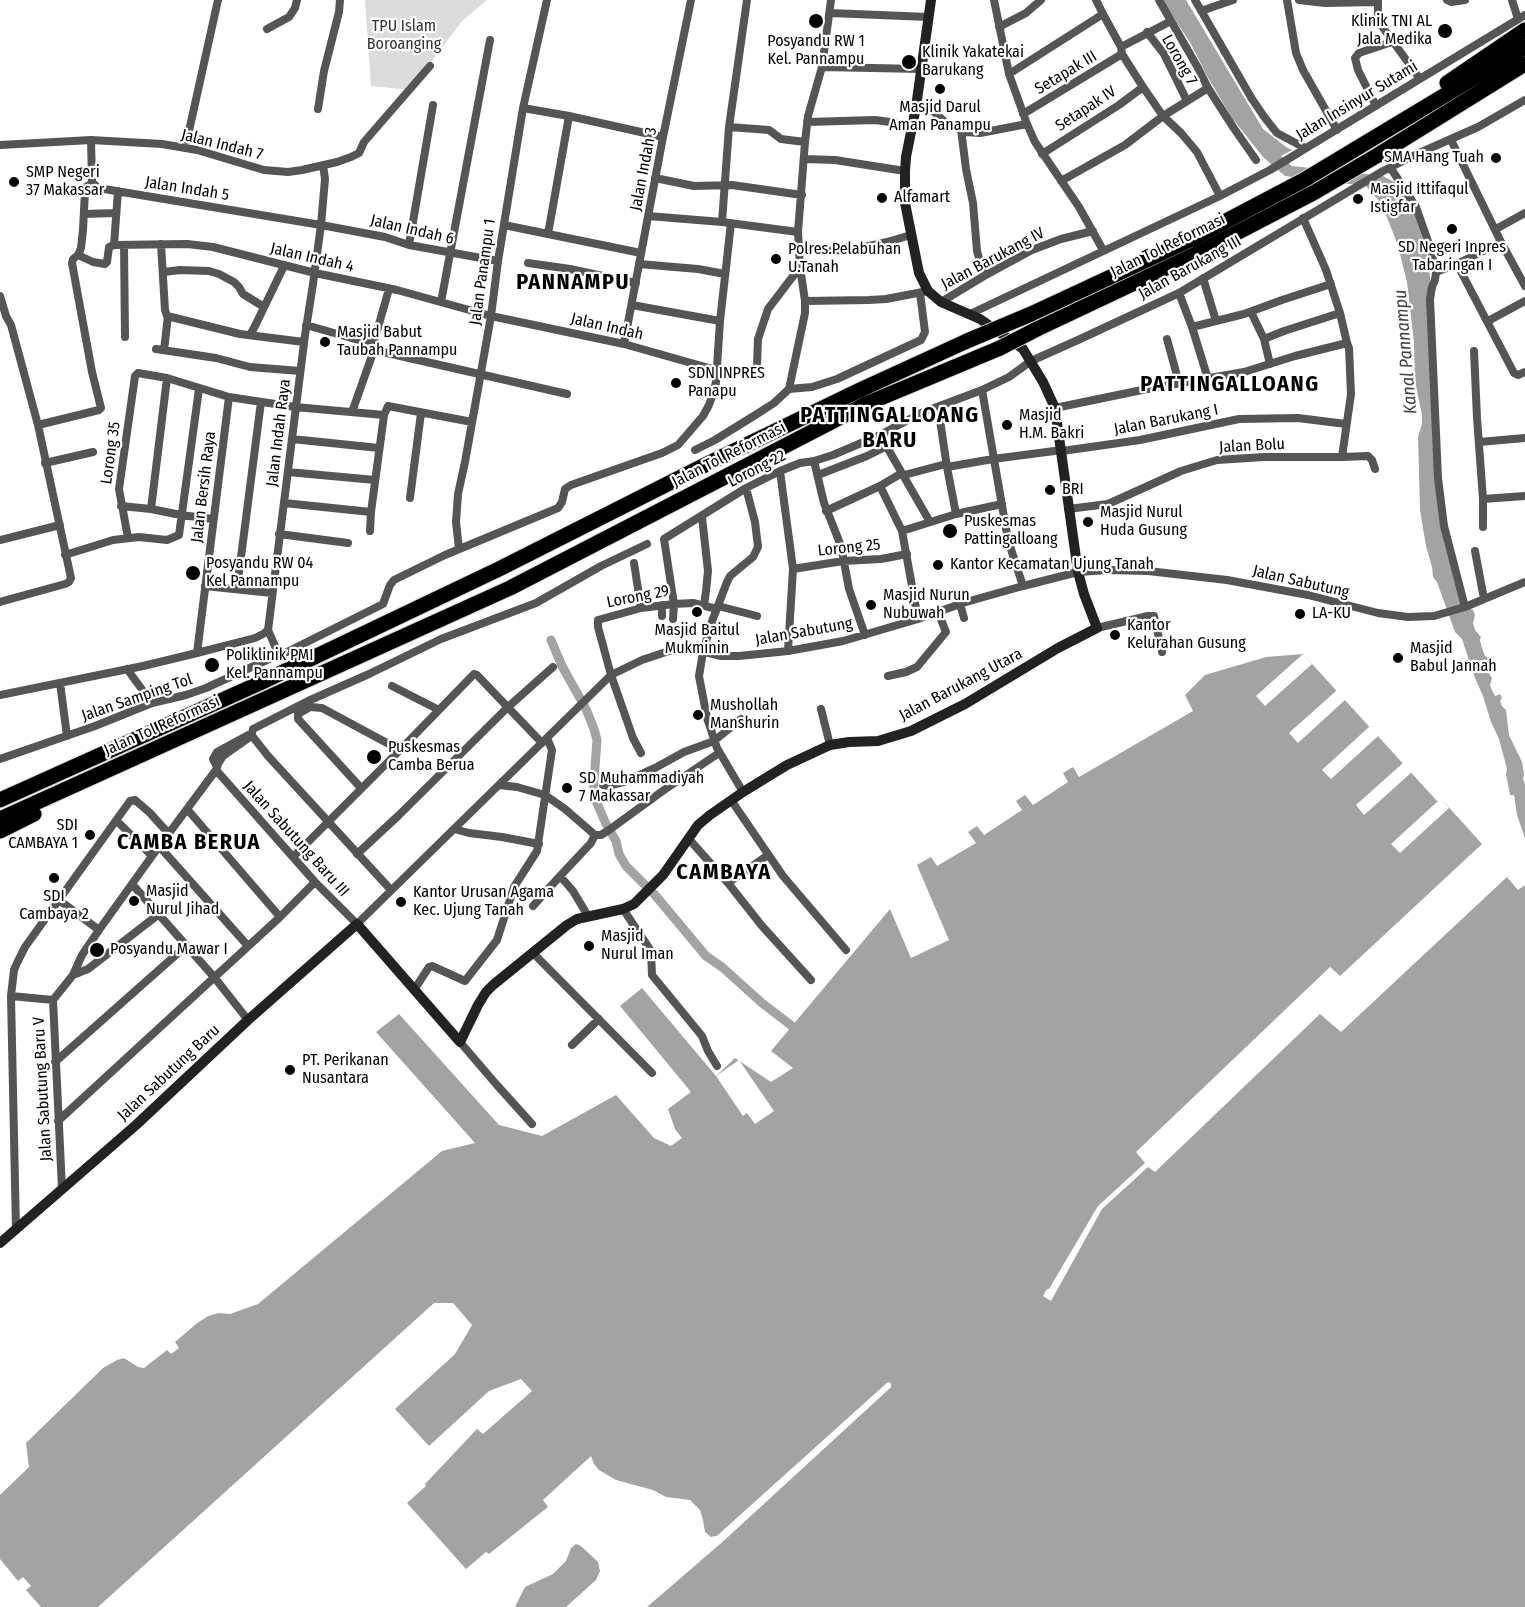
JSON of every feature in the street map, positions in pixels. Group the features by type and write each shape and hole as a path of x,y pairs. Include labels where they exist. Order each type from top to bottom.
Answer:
{"highway":[{"path":"1371,150 1429,96 1523,22"},
{"name":"Jalan Tol Reformasi","path":"0,819 510,588 866,404 1000,348 1198,253 1315,192 1371,150 1525,47"},
{"name":"Jalan Tol Reformasi","path":"0,800 270,678 499,569 860,390 1190,240 1304,180 1371,150 1525,64"},
{"path":"1371,150 1421,134 1525,76"},
{"path":"0,831 265,699"}],"street":[{"path":"187,140 218,0"},
{"path":"267,29 289,17 297,0"},
{"path":"318,109 340,0"},
{"name":"Jalan Panampu 1","path":"459,549 456,522 458,494 491,316 523,108 547,0"},
{"name":"Jalan Indah 3","path":"624,344 691,0"},
{"path":"722,222 729,127 747,0"},
{"path":"695,450 774,403 789,389 805,313 798,232 807,122 822,68 831,0"},
{"path":"789,389 812,387 837,379 923,338 925,332 924,292 905,203 905,171 931,0"},
{"path":"994,0 1009,74 1027,124 1042,154 1103,250"},
{"path":"999,27 1026,13 1041,0"},
{"path":"970,314 1220,196 1197,152 1163,117 1143,87 1096,0"},
{"path":"1159,0 1208,88 1256,160"},
{"path":"1195,0 1265,118 1277,133 1303,150"},
{"path":"1201,10 1233,0"},
{"path":"1287,0 1296,52 1337,130"},
{"path":"1305,0 1325,3 1378,1 1378,21 1420,79"},
{"path":"1447,0 1451,2 1465,0"},
{"path":"1512,0 1523,22"},
{"path":"830,13 928,17"},
{"path":"1009,74 1103,14"},
{"name":"Setapak III","path":"1023,114 1148,33 1171,21"},
{"name":"Jalan Insinyur Sutami","path":"1220,196 1303,150 1420,79 1523,22"},
{"name":"Lorong 7","path":"1148,33 1164,54 1187,101"},
{"path":"441,302 490,40"},
{"path":"1376,105 1358,70 1355,58 1359,53 1392,42"},
{"name":"Jalan Indah 7","path":"0,145 91,140 162,144 185,148 252,167 288,172 344,160 359,153 364,142 430,66"},
{"path":"822,68 921,69"},
{"name":"Setapak IV","path":"1042,154 1143,87"},
{"path":"1061,181 1125,145 1208,88"},
{"name":"Jalan Barukang III","path":"1030,361 1179,293 1386,169 1478,128 1525,100"},
{"path":"409,245 434,105"},
{"path":"916,107 933,111 946,123 966,132 980,133 1027,124"},
{"path":"523,108 663,137"},
{"path":"548,234 569,116"},
{"path":"807,122 875,120 913,125"},
{"path":"729,127 769,130 781,139 805,142"},
{"path":"961,129 973,203 977,251 984,276"},
{"path":"38,424 101,408 72,268 73,260 78,255 82,242 86,187 94,185 91,140"},
{"path":"1451,140 1501,242 1525,284"},
{"path":"804,159 835,160 905,171"},
{"name":"Jalan Indah Raya","path":"268,630 295,407 321,225 325,179 323,165"},
{"path":"1386,169 1416,207 1436,272 1430,298 1438,478 1444,526 1464,607"},
{"path":"655,178 694,186 724,185 802,195"},
{"name":"Jalan Indah 5","path":"94,185 98,188 321,225"},
{"path":"78,255 93,262 105,264 107,262 109,247 114,244 118,191"},
{"path":"84,213 116,213"},
{"path":"1496,229 1525,213"},
{"path":"648,216 722,222 798,232"},
{"path":"1303,218 1331,284 1349,348 1351,394 1342,457"},
{"name":"Jalan Samping Tol","path":"0,759 153,703 206,688 283,654 380,605 385,601 394,580 459,549 558,508 565,489 571,484 674,448 703,416 710,405 713,394 731,223"},
{"name":"Jalan Indah 6","path":"321,225 386,237 409,245 498,261"},
{"path":"504,225 641,253"},
{"name":"Jalan Barukang IV","path":"941,302 1039,247 1061,238 1093,231"},
{"path":"828,251 856,249 911,235"},
{"path":"1436,272 1501,242"},
{"name":"Jalan Indah 4","path":"114,244 213,247 491,316"},
{"path":"162,244 165,310 168,316 160,349 216,358 250,367 300,372"},
{"path":"124,245 125,337"},
{"path":"528,263 636,283"},
{"path":"639,264 698,269 725,274"},
{"path":"1457,264 1514,373 1518,375 1525,372"},
{"path":"250,335 284,266"},
{"name":"Jalan Indah","path":"491,316 624,344 716,370 730,372 756,369 758,339 768,309 800,267"},
{"path":"164,272 209,271 219,274 234,282 243,294 264,308"},
{"path":"1203,278 1216,321"},
{"path":"1192,327 1251,312 1331,284"},
{"path":"352,412 374,348 389,289"},
{"path":"805,301 869,300 924,292 957,310 970,314 1023,350 1043,382 1054,408 1078,572 1097,628 1154,616 1162,652"},
{"path":"1179,293 1208,379"},
{"path":"0,296 11,325 38,424 71,578 69,582 0,602"},
{"path":"1488,321 1525,301"},
{"path":"632,305 720,321"},
{"path":"1251,312 1263,339 1270,364"},
{"path":"1263,339 1340,313"},
{"path":"168,316 250,335 304,342"},
{"path":"306,326 369,343 374,348 567,394"},
{"path":"1167,339 1179,383"},
{"path":"1054,408 1244,372 1347,343"},
{"path":"1474,351 1483,527"},
{"name":"Lorong 22","path":"674,604 664,539 746,488 780,471 800,463 814,461 880,435 912,418 1010,377 1030,361"},
{"name":"Lorong 35","path":"128,538 119,489 135,376 140,373 167,378"},
{"path":"151,509 167,378 229,397 295,407 384,415"},
{"path":"65,555 128,538 167,540 176,537 179,533 199,389"},
{"path":"982,390 1008,540 1023,586"},
{"name":"Jalan Bersih Raya","path":"197,653 229,397"},
{"path":"237,588 261,402"},
{"path":"369,531 386,409 390,406 472,422"},
{"path":"938,407 946,466 956,514"},
{"path":"410,498 422,413"},
{"name":"Jalan Barukang I","path":"826,511 903,474 946,466 1140,440 1239,419 1298,418 1346,424"},
{"path":"880,435 930,522"},
{"path":"1479,442 1525,438"},
{"path":"292,439 379,448"},
{"path":"818,475 887,446"},
{"path":"45,463 93,452"},
{"name":"Jalan Bolu","path":"1068,509 1108,504 1181,471 1217,460 1368,456 1375,469"},
{"path":"814,461 826,511 841,546 849,589 865,635"},
{"path":"780,471 793,569 788,651"},
{"path":"288,472 375,480"},
{"path":"880,486 902,531 918,619"},
{"path":"743,792 714,741 699,676 711,624 730,576 753,557 758,547 746,488"},
{"path":"1483,499 1525,496"},
{"path":"284,503 370,512"},
{"path":"902,531 956,514 1002,504"},
{"path":"121,506 213,519"},
{"path":"702,517 708,571 704,605"},
{"path":"0,540 60,525"},
{"path":"279,534 348,543"},
{"path":"217,769 213,759 217,752 252,733 255,728 441,639 536,603 601,566 647,544"},
{"path":"1475,551 1484,599"},
{"name":"Lorong 25","path":"793,569 907,554"},
{"path":"634,563 642,608"},
{"name":"Jalan Sabutung","path":"357,924 611,675 642,660 672,650 682,648 731,657 788,651 843,641 960,604 1078,572 1148,571 1227,580 1308,595 1392,615 1419,617 1464,607 1525,582"},
{"path":"205,586 272,593"},
{"name":"Lorong 29","path":"611,675 598,627 600,619 642,608 686,603 718,607 757,616"},
{"path":"673,619 674,604"},
{"path":"960,604 964,618"},
{"path":"662,605 662,616"},
{"path":"888,676 917,667 946,632 938,612"},
{"name":"Jalan Barukang Utara","path":"460,1042 486,992 532,952 577,919 623,909 634,904 663,875 698,825 743,792 787,765 830,745 878,741 911,731 965,704 1058,648 1097,628"},
{"path":"0,695 197,653 255,638 268,630 280,654"},
{"path":"357,854 508,707 553,667"},
{"path":"127,669 153,703"},
{"path":"294,856 475,674 544,740 552,750 539,844 514,887 497,940 466,980 463,981 432,966 414,990"},
{"path":"611,675 633,738 641,753"},
{"path":"60,683 67,736"},
{"path":"392,686 439,710"},
{"path":"361,788 298,719 298,714 309,707 322,708 400,750"},
{"path":"821,709 830,745"},
{"path":"603,785 609,786 624,782 684,752 714,741 741,719"},
{"path":"217,769 223,756 250,737 253,738 391,890"},
{"path":"499,785 545,795 565,809 594,835 601,835 719,753"},
{"name":"Jalan Sabutung Baru V","path":"62,1189 52,1000 74,975 82,955 99,930 217,769"},
{"name":"Jalan Sabutung Baru III","path":"217,769 315,882 357,924"},
{"path":"731,800 768,855 846,950"},
{"path":"16,1230 11,996 14,970 21,953 130,801 135,801 150,813 169,834"},
{"path":"187,809 280,917"},
{"path":"120,824 152,856"},
{"path":"454,829 539,844"},
{"path":"533,906 591,843 594,835"},
{"path":"688,838 811,980"},
{"path":"159,846 248,946"},
{"path":"728,883 768,855"},
{"path":"560,876 573,891 588,916"},
{"path":"58,1121 315,882"},
{"path":"132,884 214,977 248,1020"},
{"path":"59,900 99,930"},
{"path":"623,909 651,951 652,975 702,1036 717,1066"},
{"path":"74,975 94,965 159,914"},
{"path":"357,924 532,1124"},
{"name":"Jalan Sabutung Baru","path":"0,1243 136,1125 248,1020 357,924"},
{"path":"56,1062 186,946"},
{"path":"532,952 652,1073"},
{"path":"11,996 52,1000"},
{"path":"572,1045 599,1019"}],"green space":[{"name":"TPU Islam Boroanging","path":"365,0 487,0 463,20 410,90 371,86"}],"shaded area":[{"path":"1162,0 1186,0 1263,129 1292,150 1281,156 1292,166 1383,176 1398,184 1411,203 1426,249 1431,284 1444,542 1455,581 1468,608 1473,610 1475,615 1473,623 1475,630 1481,637 1485,656 1489,658 1485,667 1492,678 1490,685 1495,696 1500,694 1502,698 1500,701 1506,710 1509,735 1522,762 1525,784 1525,838 1517,815 1514,795 1510,795 1507,769 1499,739 1462,639 1455,632 1437,582 1433,577 1426,546 1420,510 1418,437 1422,415 1415,381 1414,342 1407,282 1398,246 1382,204 1366,186 1285,176 1263,157 1232,118 1191,44"},
{"path":"1303,654 1437,801 1445,803 1482,844 1340,976 1330,967 1136,1152 1145,1163 1098,1206 1043,1296 1051,1301 1102,1209 1148,1167 1155,1172 1320,1014 1341,1032 1507,877 1518,890 1525,885 1525,1607 647,1607 720,1544 891,1387 891,1384 887,1383 717,1536 711,1537 705,1532 700,1510 690,1500 666,1497 653,1490 616,1480 599,1470 591,1456 543,1500 548,1507 489,1554 486,1552 466,1569 407,1503 426,1486 425,1484 477,1429 483,1434 532,1391 521,1379 489,1391 429,1446 395,1409 455,1354 472,1325 453,1303 434,1303 98,1607 41,1607 26,1590 31,1586 23,1577 18,1581 0,1559 0,1495 29,1467 26,1443 103,1368 124,1358 144,1368 167,1350 171,1354 179,1348 175,1342 208,1316 219,1313 230,1314 258,1304 442,1151 475,1143 376,1032 399,1014 499,1125 542,1136 616,1095 654,1138 671,1146 682,1138 675,1129 668,1109 691,1092 620,1006 642,988 716,1076 735,1058 771,1082 793,1068 771,1051 890,909 911,958 949,940 917,865 931,857 937,866 976,843 968,832 977,826 984,835 1022,810 1016,801 1025,795 1033,805 1068,782 1063,773 1073,767 1079,777 1193,711 1185,695 1205,675 1266,657"},
{"path":"576,1544 598,1562 600,1571 596,1580 566,1607 515,1607 525,1587 553,1574 566,1561 571,1548"}],"pier":[{"path":"1303,654 1312,664 1265,706 1256,696"},
{"path":"1337,690 1346,699 1298,743 1289,733"},
{"path":"1370,726 1378,736 1331,779 1322,770"},
{"path":"1403,763 1412,772 1364,815 1356,805"},
{"path":"1438,801 1445,803 1449,808 1400,853 1391,844"},
{"path":"739,1060 774,1111 755,1124 747,1113 743,1116 716,1076"},
{"path":"889,1382 891,1387 720,1544 717,1542 888,1386 719,1539 714,1540 711,1537 717,1536"}],"waterway":[{"path":"551,640 594,729 597,740 593,794 626,866 655,895 706,956 792,1026"}],"place":[{"name":"Posyandu RW 1 Kel. Pannampu","path":"816,21"},
{"name":"Klinik TNI AL Jala Medika","path":"1445,31"},
{"name":"Klinik Yakatekai Barukang","path":"909,62"},
{"name":"Masjid Darul Aman Panampu","path":"940,89"},
{"name":"SMA Hang Tuah","path":"1496,158"},
{"name":"SMP Negeri 37 Makassar","path":"14,182"},
{"name":"Alfamart","path":"882,198"},
{"name":"Masjid Ittifaqul Istigfar","path":"1358,199"},
{"name":"SD Negeri Inpres Tabaringan I","path":"1452,229"},
{"name":"Polres.Pelabuhan U.Tanah","path":"776,259"},
{"name":"Masjid Babut Taubah Pannampu","path":"325,342"},
{"name":"SDN INPRES Panapu","path":"676,383"},
{"name":"Masjid H.M. Bakri","path":"1007,425"},
{"name":"BRI","path":"1050,490"},
{"name":"Masjid Nurul Huda Gusung","path":"1088,522"},
{"name":"Puskesmas Pattingalloang","path":"950,531"},
{"name":"Kantor Kecamatan Ujung Tanah","path":"938,565"},
{"name":"Posyandu RW 04 Kel Pannampu","path":"193,573"},
{"name":"Masjid Nurun Nubuwah","path":"871,605"},
{"name":"Masjid Baitul Mukminin","path":"697,612"},
{"name":"LA-KU","path":"1300,614"},
{"name":"Kantor Kelurahan Gusung","path":"1115,635"},
{"name":"Masjid Babul Jannah","path":"1398,658"},
{"name":"Poliklinik PMI Kel. Pannampu","path":"212,665"},
{"name":"Mushollah Manshurin","path":"698,715"},
{"name":"Puskesmas Camba Berua","path":"374,757"},
{"name":"SD Muhammadiyah 7 Makassar","path":"567,788"},
{"name":"SDI CAMBAYA 1","path":"90,835"},
{"name":"SDI Cambaya 2","path":"54,878"},
{"name":"Masjid Nurul Jihad","path":"134,901"},
{"name":"Kantor Urusan Agama Kec. Ujung Tanah","path":"401,902"},
{"name":"Masjid Nurul Iman","path":"589,946"},
{"name":"Posyandu Mawar I","path":"97,950"},
{"name":"PT. Perikanan Nusantara","path":"290,1070"}],"district":[{"name":"PANNAMPU","path":"573,283"},
{"name":"PATTINGALLOANG","path":"1230,385"},
{"name":"PATTINGALLOANG BARU","path":"890,428"},
{"name":"CAMBA BERUA","path":"189,843"},
{"name":"CAMBAYA","path":"724,873"}],"water label":[{"name":"Kanal Pannampu","path":"1406,352"}]}
